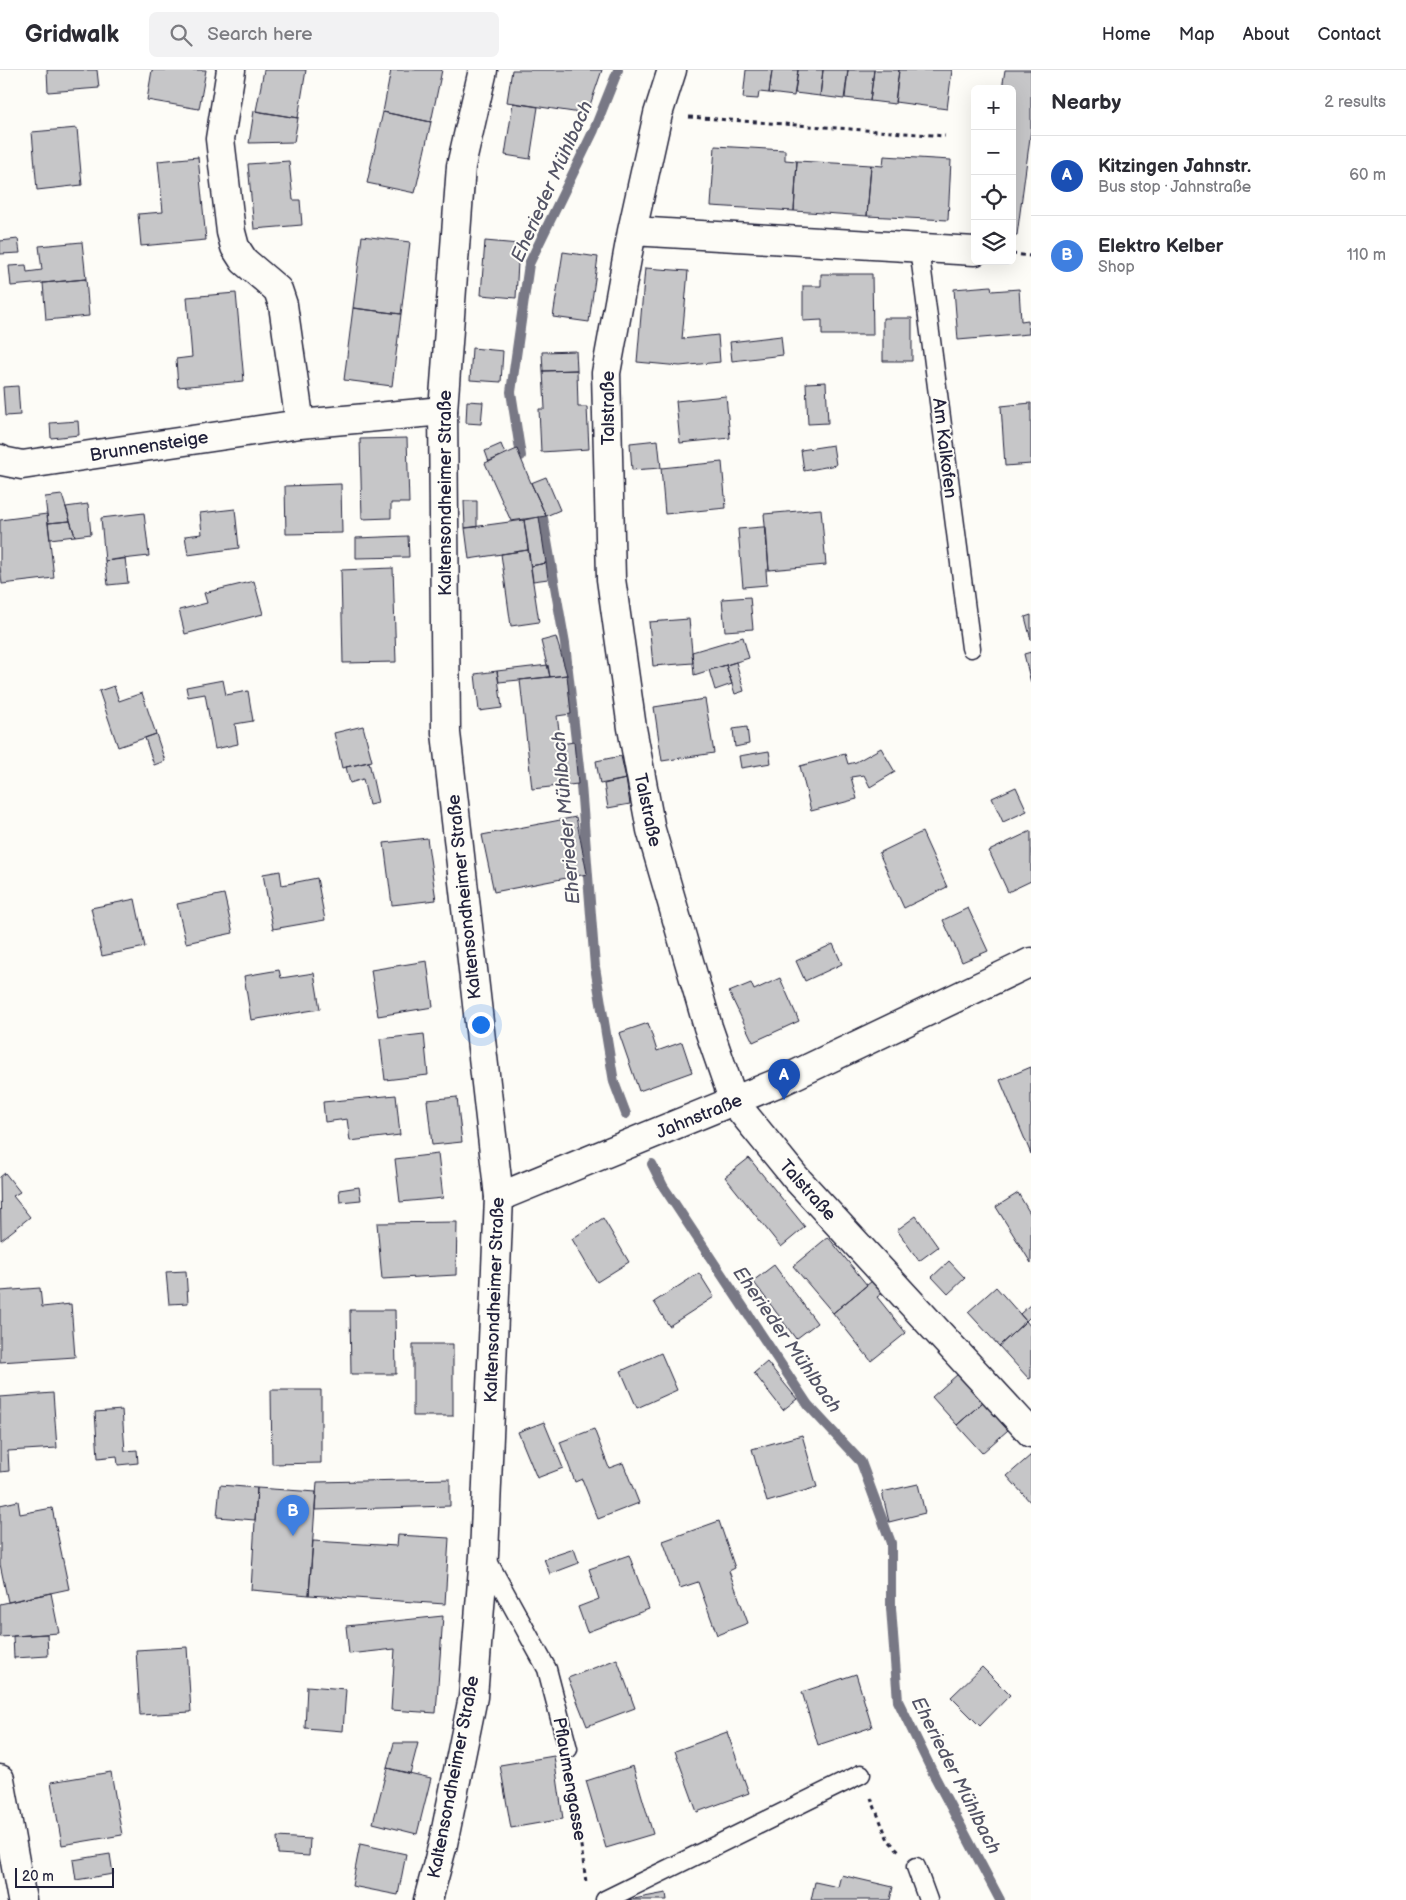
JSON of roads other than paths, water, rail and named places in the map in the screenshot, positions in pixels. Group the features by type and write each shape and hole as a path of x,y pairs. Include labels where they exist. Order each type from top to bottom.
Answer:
{"street":[{"path":"231,70 220,139 231,232 235,247 244,261 278,290 283,305 300,424"},
{"name":"Kaltensondheimer Straße","path":"428,1900 443,1844 473,1696 484,1556 499,1197 446,733 443,411 461,166 483,70"},
{"name":"Talstraße","path":"672,70 658,114 632,231 606,373 611,579 632,728 651,830 708,1027 734,1102 795,1177 1031,1433"},
{"path":"632,231 971,251"},
{"name":"Brunnensteige","path":"0,459 22,465 300,424 443,411"},
{"name":"Jahnstraße","path":"499,1197 782,1081 1031,962"},
{"path":"0,1779 22,1900"}],"lane":[{"name":"Am Kalkofen","path":"920,248 972,648"},
{"name":"Pflaumengasse","path":"484,1556 547,1669 568,1749"},
{"path":"605,1900 861,1774"},
{"path":"916,1866 928,1900"}],"waterway":[{"name":"Eherieder Mühlbach","path":"521,456 511,392 529,264 594,130 618,70"},
{"name":"Eherieder Mühlbach","path":"543,518 565,644 581,785 595,967 614,1082 626,1114"},
{"name":"Eherieder Mühlbach","path":"652,1164 663,1186 808,1405 861,1462 891,1543 891,1608 898,1701 935,1777 1000,1900"}],"place":[{"name":"Kitzingen Jahnstr.","path":"784,1100"},
{"name":"Elektro Kelber","path":"293,1536"}]}
